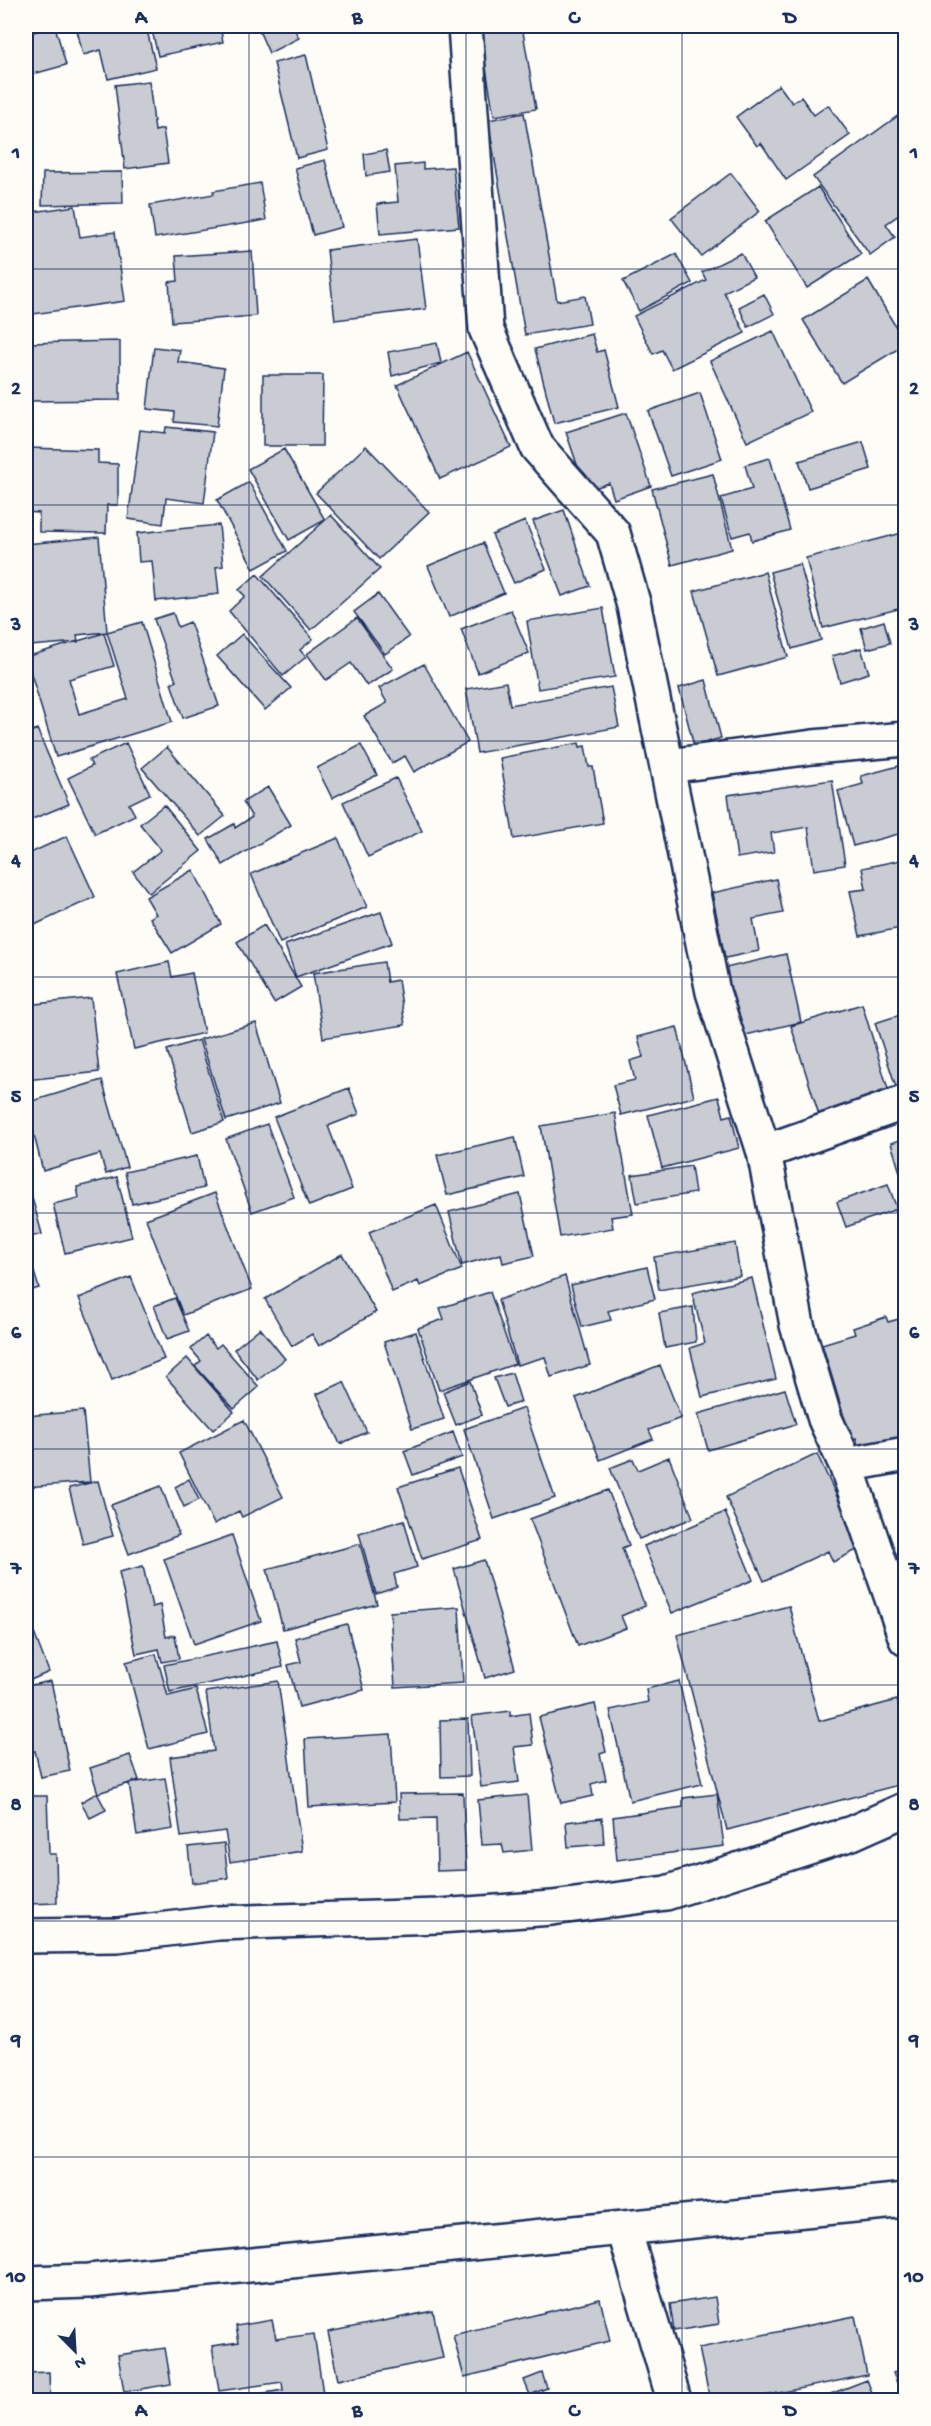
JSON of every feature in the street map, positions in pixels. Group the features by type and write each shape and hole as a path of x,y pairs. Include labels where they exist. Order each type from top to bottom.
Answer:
{"street":[{"path":"465,26 486,328 537,447 613,533 634,606 668,766 685,866 713,992 764,1152 797,1325 825,1419 846,1465 906,1639"},
{"path":"668,766 813,747 906,739"},
{"path":"764,1152 906,1102"},
{"path":"846,1465 906,1454"},
{"path":"26,1936 117,1935 218,1923 451,1915 552,1908 666,1893 852,1833 906,1809"},
{"path":"26,2283 89,2281 906,2200"},
{"path":"624,2229 674,2400"}],"building":[{"path":"55,26 66,65 26,76 26,34"},
{"path":"76,26 146,26 156,68 108,79 101,50 83,55"},
{"path":"151,26 220,26 223,42 158,56"},
{"path":"257,26 293,26 299,38 269,53"},
{"path":"479,26 522,26 536,109 494,116"},
{"path":"306,55 328,150 297,158 274,63"},
{"path":"149,81 155,131 163,129 168,163 125,169 115,85"},
{"path":"779,85 792,103 801,97 814,115 828,105 850,135 786,180 761,143 757,146 736,117"},
{"path":"906,110 906,210 886,224 895,237 870,255 813,177"},
{"path":"524,113 557,301 585,296 590,324 525,335 488,120"},
{"path":"386,150 390,172 366,176 364,154"},
{"path":"325,160 342,227 313,235 295,168"},
{"path":"423,163 423,169 453,167 459,227 380,234 377,204 398,202 395,166"},
{"path":"122,172 123,203 42,205 43,173"},
{"path":"731,173 760,211 701,256 671,218"},
{"path":"260,183 266,220 155,238 150,205"},
{"path":"818,187 861,254 807,288 765,221"},
{"path":"75,206 80,237 115,232 125,301 26,315 26,213"},
{"path":"417,239 426,309 335,320 327,250"},
{"path":"252,251 256,316 172,322 169,282 178,281 176,256"},
{"path":"741,253 754,277 724,292 745,333 672,369 662,350 653,354 634,316 706,280 702,272"},
{"path":"676,254 692,283 639,311 623,281"},
{"path":"868,280 906,344 842,383 803,320"},
{"path":"764,294 774,314 748,327 739,307"},
{"path":"773,331 811,412 747,442 710,361"},
{"path":"592,334 597,352 604,350 619,407 554,423 535,349"},
{"path":"120,341 120,400 26,401 26,343"},
{"path":"437,343 441,363 392,376 388,352"},
{"path":"154,347 180,350 178,362 224,368 217,426 174,422 175,412 147,409"},
{"path":"467,352 511,447 440,479 397,385"},
{"path":"263,375 323,375 322,446 263,446"},
{"path":"700,393 722,459 671,476 648,411"},
{"path":"626,413 651,486 614,499 609,483 586,491 566,432"},
{"path":"166,427 213,432 204,503 166,498 163,524 128,519 140,430 165,433"},
{"path":"863,442 871,469 808,488 799,461"},
{"path":"366,446 429,512 379,559 316,493"},
{"path":"26,448 98,450 98,463 118,464 118,505 107,505 106,533 39,532 39,513 26,512"},
{"path":"284,449 325,520 289,540 248,469"},
{"path":"770,458 790,530 752,541 750,532 732,537 721,498 752,489 745,465"},
{"path":"713,474 732,549 672,565 652,489"},
{"path":"249,482 287,551 254,569 217,500"},
{"path":"564,510 590,586 562,596 533,521"},
{"path":"331,515 380,569 311,630 263,576"},
{"path":"525,521 546,569 514,583 492,535"},
{"path":"219,525 223,566 216,567 219,594 156,601 152,561 139,562 137,533"},
{"path":"906,532 906,607 823,628 806,558"},
{"path":"99,537 107,632 77,635 78,642 30,646 26,594 26,544"},
{"path":"483,543 504,593 449,617 428,566"},
{"path":"800,564 821,640 792,649 770,572"},
{"path":"765,572 788,657 718,676 694,591"},
{"path":"257,574 313,639 300,650 306,657 283,676 229,611 245,596 239,590"},
{"path":"378,594 409,637 385,654 354,612"},
{"path":"603,608 615,677 538,689 527,621"},
{"path":"511,610 529,653 478,673 461,629"},
{"path":"173,613 178,627 190,622 219,706 183,718 171,683 176,681 154,619"},
{"path":"357,618 393,669 367,686 351,663 326,680 307,654"},
{"path":"884,621 890,643 867,649 861,628"},
{"path":"142,622 172,722 56,757 26,657 104,633 114,666 69,679 79,714 128,699 107,632"},
{"path":"242,634 291,688 265,710 217,656"},
{"path":"861,648 869,673 840,682 832,656"},
{"path":"424,664 468,742 414,772 405,756 392,763 364,716 387,703 379,688"},
{"path":"706,680 721,738 694,746 679,688"},
{"path":"506,682 510,705 611,687 619,727 477,753 466,689"},
{"path":"37,729 69,804 30,820 26,810 26,734"},
{"path":"126,743 150,794 129,804 135,815 95,834 68,778 92,766 89,760"},
{"path":"579,743 580,747 585,746 589,767 593,767 603,823 514,839 500,758"},
{"path":"361,745 377,775 332,798 317,768"},
{"path":"167,747 225,816 200,836 142,768"},
{"path":"906,764 906,832 853,846 838,791 863,784 861,776"},
{"path":"396,778 422,831 368,857 343,802"},
{"path":"832,780 845,865 814,870 808,827 771,833 774,852 737,858 728,795"},
{"path":"268,787 291,825 223,865 208,839 234,824 235,828 252,817 243,802"},
{"path":"164,805 201,851 149,893 133,872 161,850 140,824"},
{"path":"67,836 95,897 26,929 26,855"},
{"path":"338,838 367,907 280,943 251,874"},
{"path":"906,859 906,927 860,936 850,891 866,889 862,868"},
{"path":"193,870 221,924 172,953 150,918 156,914 146,897"},
{"path":"776,879 783,913 753,919 759,951 725,958 712,893"},
{"path":"381,912 392,943 296,977 285,945"},
{"path":"264,925 301,987 274,1003 237,942"},
{"path":"906,934 906,965 897,937"},
{"path":"786,954 801,1022 737,1037 721,969"},
{"path":"169,962 172,977 192,973 204,1033 134,1049 117,974"},
{"path":"384,962 387,982 398,980 405,1025 323,1038 313,973"},
{"path":"91,998 99,1072 26,1080 26,1005"},
{"path":"862,1004 889,1092 819,1115 791,1026"},
{"path":"906,1013 906,1087 897,1090 875,1023"},
{"path":"256,1023 280,1103 226,1120 201,1039"},
{"path":"677,1027 694,1097 621,1115 613,1085 635,1080 630,1061 643,1057 638,1037"},
{"path":"199,1040 224,1122 192,1132 167,1050"},
{"path":"102,1080 127,1167 106,1174 100,1154 43,1171 26,1103"},
{"path":"349,1088 359,1114 328,1126 352,1189 309,1206 274,1117"},
{"path":"719,1097 724,1117 731,1115 739,1148 662,1168 648,1115"},
{"path":"615,1113 633,1214 611,1217 613,1228 560,1237 541,1126"},
{"path":"267,1124 294,1197 252,1212 226,1139"},
{"path":"515,1137 524,1177 447,1195 437,1155"},
{"path":"906,1138 906,1192 891,1143"},
{"path":"197,1156 204,1188 132,1204 125,1172"},
{"path":"691,1166 695,1193 637,1203 632,1175"},
{"path":"117,1177 132,1237 65,1253 53,1204 79,1198 77,1187"},
{"path":"888,1184 897,1209 846,1227 837,1202"},
{"path":"215,1193 252,1289 183,1315 146,1219"},
{"path":"31,1194 42,1234 26,1238 26,1195"},
{"path":"520,1194 534,1256 503,1263 501,1254 462,1265 449,1212"},
{"path":"436,1205 462,1269 420,1286 418,1281 392,1292 369,1232"},
{"path":"735,1243 740,1276 659,1290 654,1257"},
{"path":"28,1253 39,1288 26,1292 26,1254"},
{"path":"342,1254 376,1312 319,1346 312,1334 292,1346 265,1299"},
{"path":"647,1267 655,1299 608,1311 611,1320 582,1327 571,1285"},
{"path":"565,1276 590,1365 551,1377 545,1357 517,1365 498,1300"},
{"path":"131,1277 164,1359 112,1380 79,1298"},
{"path":"752,1278 776,1379 702,1397 690,1348 705,1343 692,1293"},
{"path":"490,1292 515,1364 439,1390 418,1328 444,1319 440,1308"},
{"path":"175,1298 189,1331 167,1339 154,1306"},
{"path":"693,1307 696,1342 665,1348 659,1313"},
{"path":"886,1317 888,1322 906,1317 906,1442 891,1447 889,1439 859,1448 856,1438 851,1440 822,1344 855,1334 853,1328"},
{"path":"260,1328 285,1359 258,1380 234,1349"},
{"path":"416,1332 444,1419 412,1429 384,1342"},
{"path":"206,1336 216,1348 221,1344 259,1387 234,1409 195,1366 201,1361 191,1349"},
{"path":"187,1358 234,1412 213,1430 166,1377"},
{"path":"660,1365 681,1418 649,1430 653,1439 600,1460 576,1398"},
{"path":"512,1373 521,1402 505,1407 494,1378"},
{"path":"470,1381 482,1415 456,1425 443,1392"},
{"path":"344,1382 367,1432 340,1444 317,1394"},
{"path":"785,1389 796,1424 708,1450 698,1414"},
{"path":"524,1408 555,1498 494,1519 464,1429"},
{"path":"83,1411 90,1482 26,1487 26,1416"},
{"path":"244,1420 283,1497 242,1517 239,1511 214,1524 179,1453"},
{"path":"453,1432 462,1457 413,1475 404,1451"},
{"path":"817,1454 861,1548 833,1562 828,1551 764,1581 726,1497"},
{"path":"669,1457 693,1518 639,1539 610,1468 633,1459 638,1470"},
{"path":"458,1468 482,1540 422,1559 398,1487"},
{"path":"189,1479 199,1500 184,1507 175,1487"},
{"path":"98,1481 113,1536 83,1544 69,1488"},
{"path":"161,1486 179,1535 129,1554 111,1505"},
{"path":"608,1490 629,1545 622,1548 645,1606 621,1616 626,1628 578,1646 530,1519"},
{"path":"725,1512 753,1580 672,1613 644,1546"},
{"path":"404,1520 417,1567 394,1574 397,1587 376,1594 359,1533"},
{"path":"232,1535 261,1621 194,1644 164,1559"},
{"path":"360,1544 377,1604 283,1629 267,1569"},
{"path":"484,1560 515,1669 485,1678 454,1569"},
{"path":"143,1566 152,1607 160,1605 166,1637 175,1635 179,1659 162,1662 159,1649 136,1654 119,1572"},
{"path":"789,1606 819,1721 897,1700 906,1733 906,1783 727,1830 677,1635"},
{"path":"459,1607 463,1683 395,1687 390,1612"},
{"path":"26,1612 49,1672 26,1682"},
{"path":"347,1624 364,1690 299,1707 288,1665 301,1662 295,1638"},
{"path":"277,1641 283,1667 170,1692 164,1665"},
{"path":"156,1654 168,1696 196,1689 208,1734 149,1749 126,1662"},
{"path":"51,1681 70,1771 41,1777 35,1751 30,1752 26,1730 26,1686"},
{"path":"278,1681 302,1851 230,1862 225,1831 181,1837 170,1757 214,1751 206,1692"},
{"path":"679,1681 702,1784 630,1801 610,1710 648,1702 646,1689"},
{"path":"595,1704 606,1752 600,1754 606,1780 591,1784 593,1796 561,1803 539,1717"},
{"path":"510,1711 510,1716 529,1713 533,1745 514,1747 519,1782 481,1787 472,1716"},
{"path":"468,1719 470,1776 441,1777 440,1720"},
{"path":"391,1734 395,1802 309,1807 305,1739"},
{"path":"130,1755 139,1780 98,1793 90,1768"},
{"path":"165,1778 173,1829 137,1835 129,1783"},
{"path":"97,1793 106,1810 90,1818 81,1802"},
{"path":"463,1793 466,1870 437,1871 436,1818 400,1819 399,1794"},
{"path":"717,1794 724,1846 617,1860 613,1817 683,1807 683,1798"},
{"path":"527,1795 532,1850 504,1853 502,1844 482,1845 478,1800"},
{"path":"26,1796 47,1796 49,1854 56,1854 57,1903 26,1904"},
{"path":"602,1818 604,1844 568,1847 566,1822"},
{"path":"224,1843 228,1878 192,1883 188,1847"},
{"path":"715,2297 719,2324 674,2331 670,2304"},
{"path":"600,2299 610,2341 464,2377 453,2335"},
{"path":"433,2311 443,2358 338,2380 328,2332"},
{"path":"855,2316 867,2375 744,2400 710,2400 699,2348"},
{"path":"272,2320 276,2339 314,2334 324,2400 234,2400 233,2398 283,2390 282,2382 219,2391 212,2346 239,2342 236,2326"},
{"path":"165,2348 171,2384 124,2392 118,2355"},
{"path":"906,2368 906,2400 904,2400 893,2373"},
{"path":"49,2372 50,2400 26,2400 26,2373"},
{"path":"542,2373 547,2388 530,2395 524,2380"},
{"path":"867,2380 875,2400 815,2400"},
{"path":"173,2394 174,2400 135,2400"}]}
